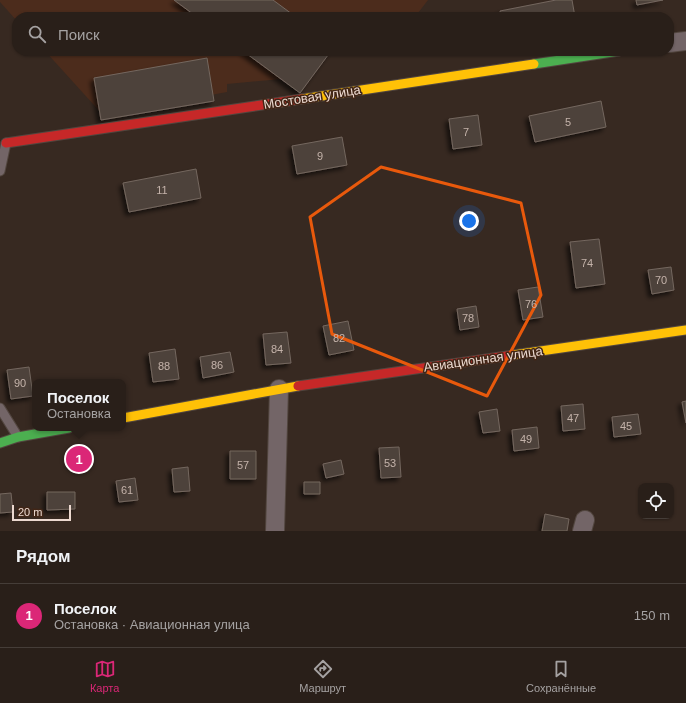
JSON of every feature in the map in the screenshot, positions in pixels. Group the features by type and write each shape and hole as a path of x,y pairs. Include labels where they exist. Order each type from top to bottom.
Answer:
{"street":[{"path":"674,42 686,41"},
{"name":"Мостовая улица","path":"6,143 585,56"},
{"name":"Авиационная улица","path":"126,417 280,389 686,330"},
{"path":"275,531 280,389"},
{"path":"0,443 18,437 52,431"}],"lane":[{"path":"0,171 6,143"},
{"path":"0,408 18,437"}],"highlighted area":[{"path":"381,167 521,203 541,295 487,396 332,334 310,217"}],"shaded area":[{"path":"0,0 428,0 419,12 12,12 12,15 0,2"},
{"path":"50,56 318,56 287,69 281,79 227,84 227,92 103,115"}],"building":[{"path":"174,0 273,0 289,12 190,12"},
{"path":"556,0 572,0 574,12 500,12"},
{"path":"636,0 663,0 637,5"},
{"path":"250,56 327,56 300,93"},
{"path":"207,58 214,101 101,120 94,78"},
{"path":"601,101 606,127 535,142 529,116"},
{"path":"478,115 482,145 453,149 449,119"},
{"path":"342,137 347,165 297,174 292,146"},
{"path":"196,169 201,198 129,212 123,183"},
{"path":"599,239 605,284 576,288 570,242"},
{"path":"671,267 674,290 652,294 648,270"},
{"path":"538,287 543,317 523,320 518,290"},
{"path":"476,306 479,327 460,330 457,309"},
{"path":"348,321 354,350 329,355 323,326"},
{"path":"287,332 291,363 266,365 263,334"},
{"path":"175,349 179,379 153,382 149,353"},
{"path":"230,352 234,372 203,378 200,357"},
{"path":"29,367 32,396 11,399 7,370"},
{"path":"686,401 686,423 682,402"},
{"path":"583,404 585,429 563,431 561,406"},
{"path":"497,409 500,431 483,433 479,412"},
{"path":"638,414 641,434 614,437 612,417"},
{"path":"537,427 539,448 514,451 512,430"},
{"path":"399,447 401,477 381,478 379,448"},
{"path":"230,451 256,451 256,479 230,479"},
{"path":"341,460 344,474 326,478 323,464"},
{"path":"188,467 190,491 174,492 172,469"},
{"path":"135,478 138,500 119,502 116,481"},
{"path":"304,482 320,482 320,494 304,494"},
{"path":"47,492 75,492 75,509 47,510"},
{"path":"11,493 13,512 0,513 0,494"},
{"path":"545,514 569,519 567,531 542,531"}],"traffic: fast":[{"path":"534,64 586,56"},
{"path":"0,443 18,437 52,431"}],"traffic: slow":[{"path":"302,99 534,64"},
{"path":"513,355 686,330"},
{"path":"126,417 298,386"}],"traffic: jam":[{"path":"6,143 302,99"},
{"path":"298,386 513,355"}],"place":[{"name":"Поселок","path":"79,459"}]}
